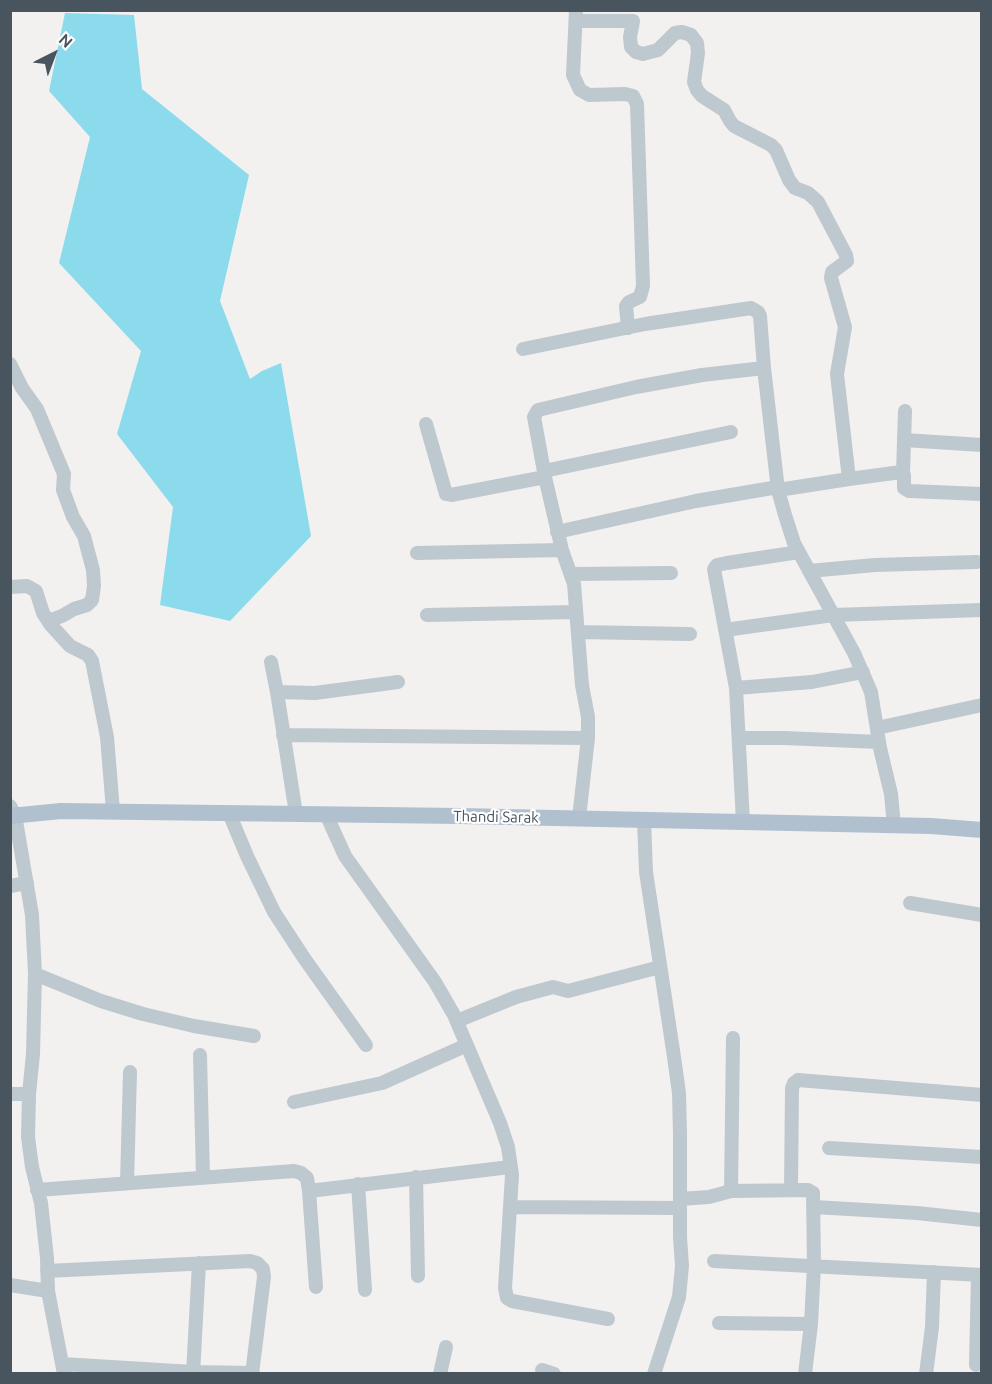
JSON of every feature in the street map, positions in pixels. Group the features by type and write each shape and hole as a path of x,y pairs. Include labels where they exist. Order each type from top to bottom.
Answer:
{"main road":[{"name":"Thandi Sarak","path":"12,812 579,818 981,830"}],"street":[{"path":"628,328 626,306 640,297 643,286 638,104 633,96 625,94 589,95 580,90 573,75 576,16 635,16 630,37 631,47 643,54 658,50 675,33 682,32 691,35 697,43 698,54 694,82 697,90 702,96 724,110 734,126 776,150 795,188 808,193 818,202 847,261 832,272 831,278 845,327 837,374 849,479"},
{"path":"523,349 730,310 755,309 760,316 778,488 785,515 799,552 863,672 871,692 891,794 894,826"},
{"path":"10,364 22,388 37,409 64,474 63,490 73,517 84,536 93,570 92,600 87,605 48,621"},
{"path":"579,818 588,738 588,717 582,685 574,584 557,532 534,417 538,410 647,385 702,375 764,368"},
{"path":"905,411 904,488 909,491 981,494"},
{"path":"426,424 447,494 451,495 731,432"},
{"path":"904,440 981,445"},
{"path":"557,532 696,501 778,488 903,473"},
{"path":"417,553 562,550"},
{"path":"743,822 736,688 714,569 717,565 727,563 799,552"},
{"path":"809,571 876,565 977,562"},
{"path":"571,574 671,573"},
{"path":"10,587 33,588 48,621 70,646 88,655 93,661 107,737 113,812"},
{"path":"725,630 833,615 981,610"},
{"path":"427,615 576,612"},
{"path":"578,632 690,634"},
{"path":"271,662 296,814"},
{"path":"736,688 812,682 863,672"},
{"path":"277,692 315,693 398,682"},
{"path":"739,738 878,735 981,705"},
{"path":"283,735 588,738"},
{"path":"12,812 32,915 35,974 28,1137 32,1167 41,1203 48,1291 63,1369 253,1373 264,1277 263,1269 257,1263 250,1261 47,1271"},
{"path":"230,813 247,856 274,912 366,1045"},
{"path":"326,814 345,856 435,982 457,1021 500,1124 508,1147 510,1167 511,1207 505,1288 507,1298 512,1301 608,1319"},
{"path":"644,820 646,872 679,1093 682,1266 679,1297 654,1374"},
{"path":"10,886 27,883"},
{"path":"910,903 981,915"},
{"path":"457,1021 516,997 553,987 568,991 660,967"},
{"path":"35,974 101,1001 143,1014 194,1026 254,1036"},
{"path":"731,1191 733,1038"},
{"path":"294,1102 382,1083 467,1045"},
{"path":"200,1054 203,1177"},
{"path":"127,1183 130,1072"},
{"path":"791,1190 792,1088 798,1080 981,1095"},
{"path":"10,1094 29,1094"},
{"path":"828,1149 981,1157"},
{"path":"309,1191 510,1167"},
{"path":"37,1190 294,1171 301,1173 307,1178 309,1191 316,1287"},
{"path":"416,1177 418,1276"},
{"path":"358,1184 364,1290"},
{"path":"511,1207 680,1203 731,1191 811,1191 814,1197 814,1266 811,1324 805,1374"},
{"path":"814,1208 937,1215 981,1221"},
{"path":"714,1261 980,1275 976,1365"},
{"path":"193,1373 199,1263"},
{"path":"926,1374 932,1328 934,1272"},
{"path":"10,1285 48,1291"},
{"path":"719,1323 811,1324"},
{"path":"440,1374 446,1347"}],"water":[{"path":"65,13 134,15 142,89 249,175 220,301 250,379 281,363 311,536 230,621 160,605 173,507 117,434 141,351 59,263 90,137 49,91"}]}
